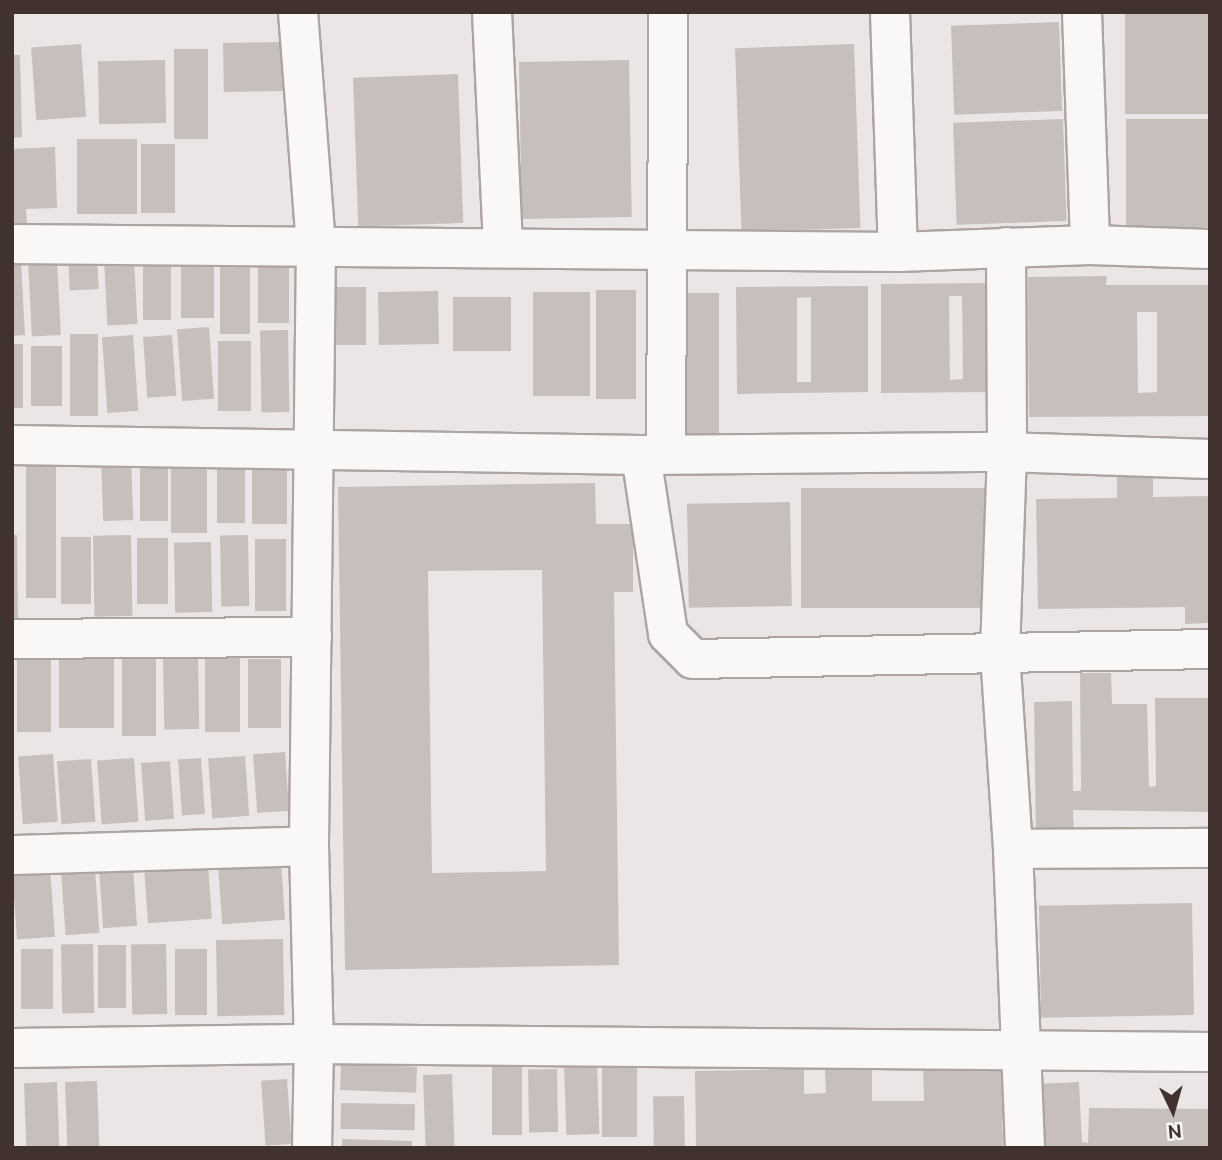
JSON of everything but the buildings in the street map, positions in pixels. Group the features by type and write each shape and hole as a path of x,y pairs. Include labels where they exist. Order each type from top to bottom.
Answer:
{"street":[{"path":"298,12 316,244 316,449 309,846 314,1044 312,1148"},
{"path":"492,12 503,248"},
{"path":"668,12 665,250 653,455 668,634 693,659 1210,649"},
{"path":"890,12 898,252"},
{"path":"1082,12 1090,245"},
{"path":"12,244 316,244 898,252 1090,245 1210,249"},
{"path":"1006,247 1007,452 1000,653 1013,849 1025,1148"},
{"path":"12,445 653,455 1007,452 1210,459"},
{"path":"12,639 312,637"},
{"path":"12,855 309,846"},
{"path":"1013,849 1210,848"},
{"path":"12,1048 314,1044 1210,1052"}]}
